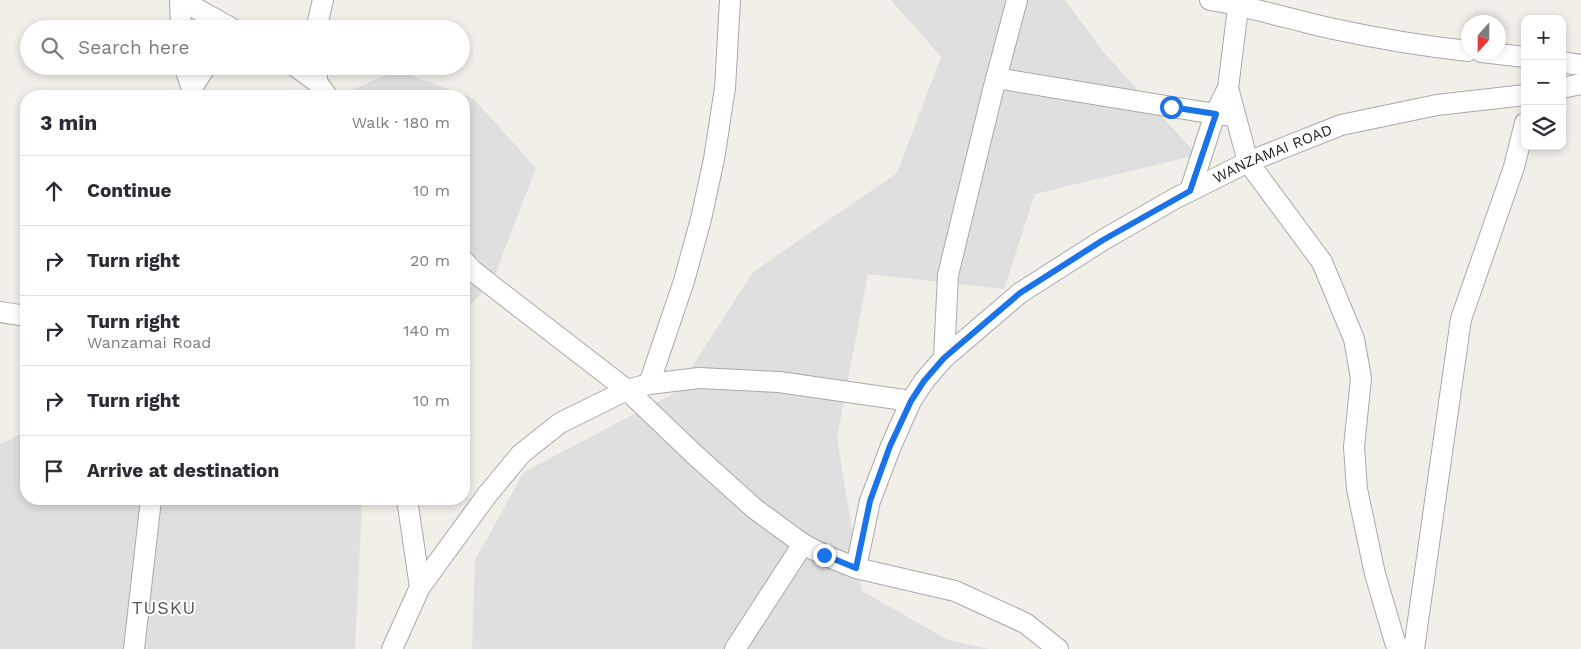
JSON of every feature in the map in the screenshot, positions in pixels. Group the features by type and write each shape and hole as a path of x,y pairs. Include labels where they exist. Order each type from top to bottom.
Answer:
{"street":[{"path":"181,20 181,0 217,20"},
{"path":"318,20 322,0"},
{"path":"649,384 684,281 702,219 725,88 730,0"},
{"path":"944,358 948,275 1017,0"},
{"path":"1210,0 1238,2 1329,28 1423,46 1461,50"},
{"path":"1190,191 1216,114 1228,88 1238,2"},
{"path":"1506,55 1521,57"},
{"path":"1566,63 1581,66"},
{"path":"187,75 191,90"},
{"path":"193,90 201,75"},
{"path":"310,75 321,82"},
{"path":"996,78 1236,116"},
{"path":"1566,87 1581,84"},
{"path":"1228,88 1248,162 1322,262 1354,339 1361,378 1354,447 1358,489 1375,574 1395,642 1399,649"},
{"name":"WANZAMAI ROAD","path":"856,568 870,501 890,446 911,401 924,381 944,358 1020,293 1103,240 1190,191 1248,162 1341,125 1437,105 1521,95"},
{"path":"1414,649 1461,319 1514,167 1521,139"},
{"path":"470,268 627,390 695,455 755,508 803,544 856,568 955,591 1026,623 1058,649"},
{"path":"0,312 20,315"},
{"path":"392,649 420,586 487,495 520,454 560,423 627,390 649,384 699,378 779,382 911,401"},
{"path":"134,649 150,505"},
{"path":"408,505 420,586"},
{"path":"735,649 803,544"}],"shaded area":[{"path":"891,0 1065,0 1101,49 1197,155 1035,194 1004,289 868,274 837,438 862,591 948,640 989,649 472,649 475,560 524,472 676,392 753,272 897,173 941,57"},
{"path":"386,75 410,75 450,90 352,90"},
{"path":"470,97 474,99 536,168 491,285 470,304"},
{"path":"20,435 20,505 362,505 355,649 0,649 0,444"}],"district":[{"name":"TUSKU","path":"164,608"}],"route":[{"path":"824,555 856,568 870,501 890,446 911,401 924,381 944,358 1020,293 1103,240 1190,191 1216,114 1171,107"}]}
